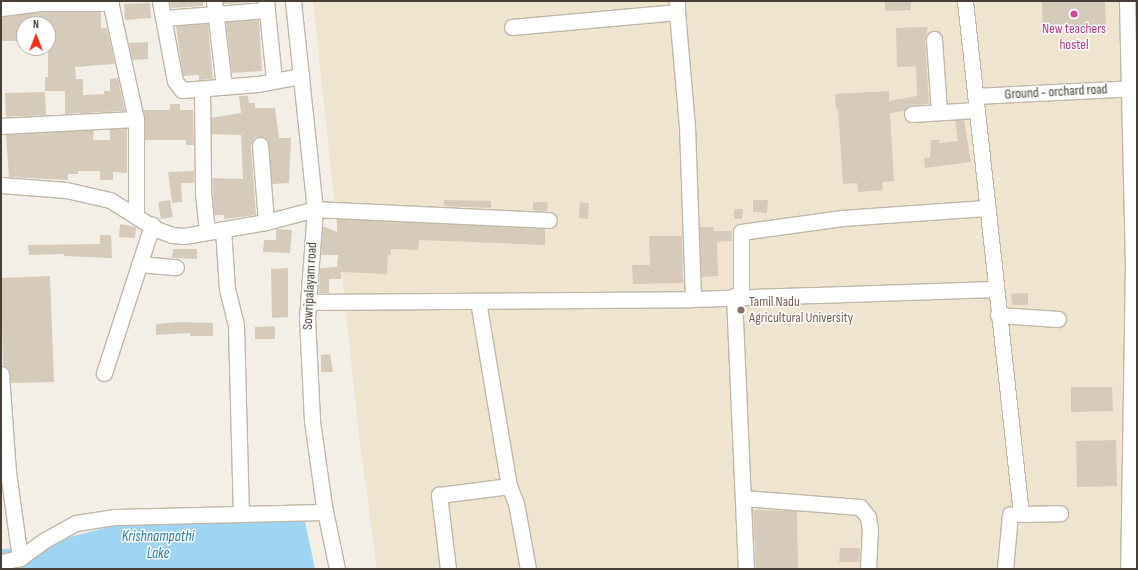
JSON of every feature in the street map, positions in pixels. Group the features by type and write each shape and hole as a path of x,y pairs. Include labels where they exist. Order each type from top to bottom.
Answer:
{"street":[{"path":"160,1 175,81 182,90 258,84 301,76"},
{"name":"Sowripalayam road","path":"293,1 315,209 308,302 312,421 326,512 337,569"},
{"path":"965,1 986,208 1021,514 1060,513"},
{"path":"1127,1 1133,88 1134,200 1133,437 1128,569"},
{"path":"1,8 39,3 111,2 136,119 136,214"},
{"path":"164,18 215,7 266,5 274,80"},
{"path":"215,7 224,86"},
{"path":"512,27 677,7 688,126 693,300"},
{"path":"934,38 939,112"},
{"name":"Ground - orchard road","path":"912,114 939,112 975,103 1133,88"},
{"path":"202,89 203,193 207,232"},
{"path":"1,126 136,119"},
{"path":"260,145 266,222"},
{"path":"1,186 66,190 110,200 136,214 152,226 172,235 184,236 266,222 315,209 549,220"},
{"path":"746,569 737,296 741,232 842,218 986,208"},
{"path":"104,373 152,226"},
{"path":"223,229 228,289 236,326 241,514"},
{"path":"139,264 176,267"},
{"path":"308,302 693,300 737,296 995,290"},
{"path":"478,301 509,486 516,503 528,569"},
{"path":"998,315 1058,319"},
{"path":"1,374 8,472 20,558"},
{"path":"448,569 439,495 509,486"},
{"path":"743,498 860,508 868,517 870,528 868,569"},
{"path":"1,562 20,558 45,540 76,523 144,514 326,512"},
{"path":"1005,569 1010,514"}],"shaded area":[{"name":"Tamil Nadu Agricultural University","path":"313,1 1137,1 1137,526 1127,526 1126,569 377,569 359,435"}],"water":[{"name":"Krishnampathi Lake","path":"136,520 305,522 315,569 1,569 1,549 27,548"}],"building":[{"path":"170,1 203,1 203,6 171,8"},
{"path":"223,1 254,1 254,2 223,4"},
{"path":"885,1 911,1 911,10 885,11"},
{"name":"New teachers hostel","path":"1042,1 1105,1 1106,26 1043,28"},
{"path":"150,3 151,18 125,20 124,4"},
{"path":"40,12 101,12 101,28 107,28 115,64 75,67 76,79 83,79 83,95 104,94 104,91 110,91 110,79 118,78 125,111 65,114 65,91 45,91 45,77 48,77 48,56 56,56 56,16 16,16 16,41 2,41 2,17"},
{"path":"259,20 262,71 232,73 226,22"},
{"path":"208,24 213,79 199,80 199,75 183,76 176,26"},
{"path":"928,27 925,40 929,104 911,105 904,111 890,113 894,181 882,182 883,190 858,192 857,183 843,184 838,109 836,109 835,94 889,91 889,101 917,96 916,66 897,67 896,28"},
{"path":"148,42 148,59 132,60 129,43"},
{"path":"45,92 46,115 6,117 5,93"},
{"path":"239,96 248,96 249,103 255,103 255,108 275,108 279,138 291,138 289,183 272,184 268,140 264,137 255,137 251,146 256,215 224,219 224,215 214,215 212,178 243,179 241,135 211,134 211,118 241,113"},
{"path":"170,104 180,104 180,110 193,110 194,145 186,145 186,140 145,140 143,110 170,110"},
{"path":"955,120 964,120 971,162 925,168 924,158 930,158 931,140 940,140 939,143 958,141"},
{"path":"127,128 127,173 113,172 113,180 100,180 100,171 78,171 78,174 68,174 68,180 9,177 6,135 94,130 93,140 110,140 110,129"},
{"path":"194,171 194,183 181,183 182,202 172,203 168,172"},
{"path":"170,200 173,217 161,219 158,202"},
{"path":"444,200 491,201 491,208 444,206"},
{"path":"753,200 768,200 767,213 753,212"},
{"path":"533,202 548,202 547,211 533,210"},
{"path":"580,202 589,203 588,219 579,218"},
{"path":"734,209 743,209 742,219 734,219"},
{"path":"337,219 545,229 545,245 419,240 418,250 391,249 391,255 388,255 387,274 341,272 341,279 329,279 329,293 319,293 320,268 337,267 338,255 321,255 323,226 337,232"},
{"path":"120,224 136,227 135,238 119,237"},
{"path":"700,227 713,227 714,231 732,231 732,241 717,242 718,276 701,277"},
{"path":"276,229 292,230 290,253 263,252 264,240 276,240"},
{"path":"100,235 111,235 112,258 64,256 64,254 29,255 28,245 100,244"},
{"path":"649,236 682,236 683,283 633,284 632,265 650,265"},
{"path":"173,249 197,249 197,259 172,258"},
{"path":"288,268 288,317 272,318 271,269"},
{"path":"50,276 54,382 11,383 9,369 3,365 1,278"},
{"path":"1028,293 1028,305 1012,305 1011,294"},
{"path":"180,322 213,323 213,336 190,336 190,333 156,335 156,324"},
{"path":"275,326 275,339 255,339 255,327"},
{"path":"330,354 333,372 321,372 321,355"},
{"path":"1071,387 1112,387 1113,411 1071,412"},
{"path":"1116,440 1117,486 1077,487 1076,441"},
{"path":"753,510 797,511 798,569 756,569"},
{"path":"840,548 860,548 859,562 839,562"}],"place":[{"name":"New teachers hostel","path":"1074,14"},
{"name":"Tamil Nadu Agricultural University","path":"741,310"}]}
